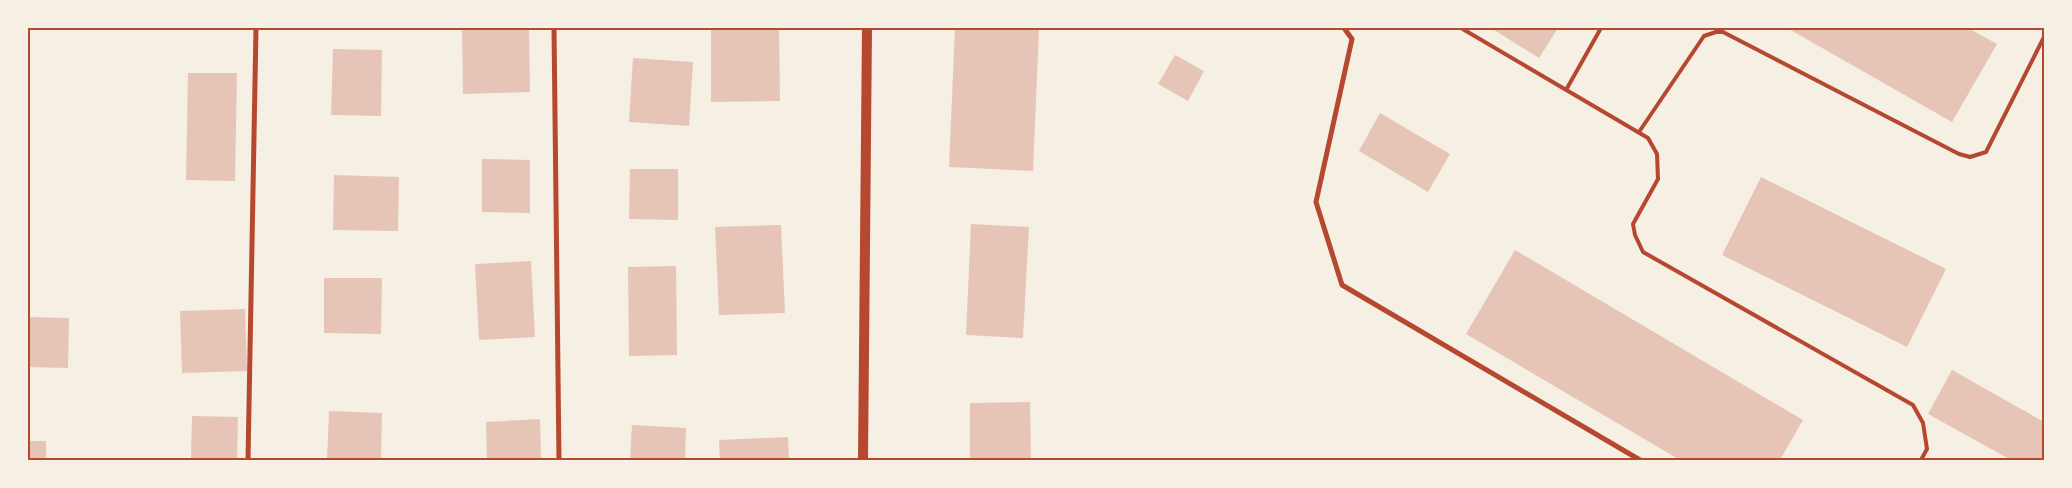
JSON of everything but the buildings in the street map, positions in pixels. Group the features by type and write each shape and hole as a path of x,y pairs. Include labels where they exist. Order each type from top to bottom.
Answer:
{"main road":[{"path":"863,460 867,28"}],"street":[{"path":"248,460 256,28"},
{"path":"554,28 559,460"},
{"path":"1344,28 1352,39 1316,202 1342,285 1640,460"}],"lane":[{"path":"1461,28 1648,138 1656,154 1658,179 1633,224 1635,235 1643,252 1913,405 1923,423 1927,450 1921,460"},
{"path":"1566,90 1601,28"},
{"path":"1639,132 1704,36 1723,32 1959,154 1970,157 1986,152 2044,37"}]}
